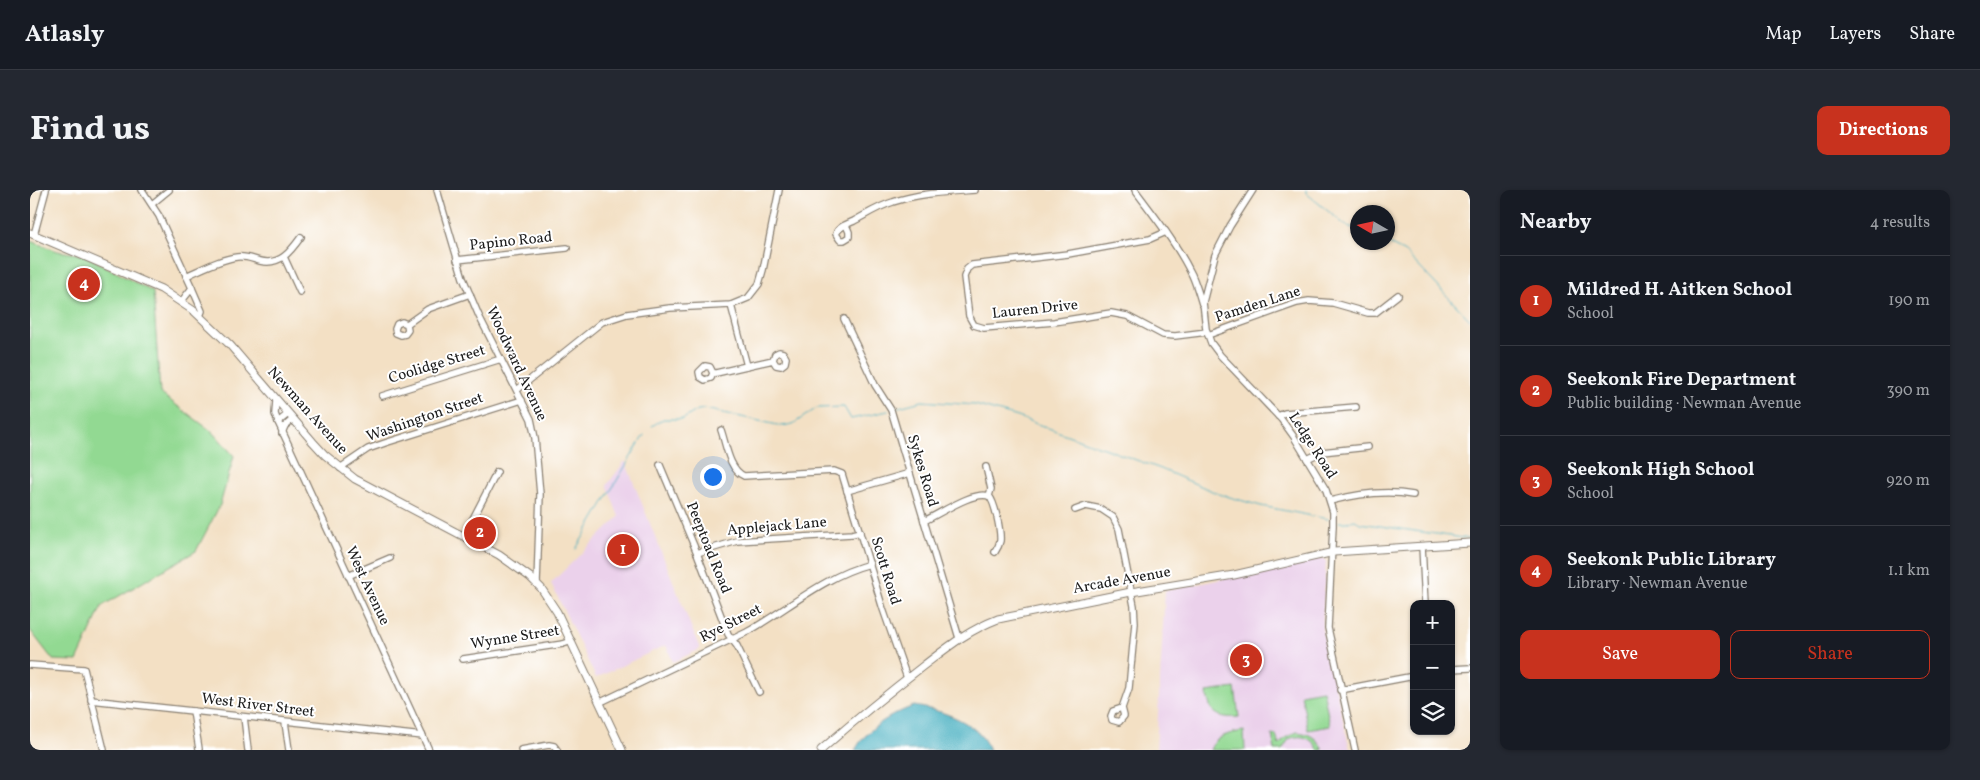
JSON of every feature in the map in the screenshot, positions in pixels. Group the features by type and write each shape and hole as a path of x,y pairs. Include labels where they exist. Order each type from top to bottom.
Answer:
{"main road":[{"name":"Newman Avenue","path":"32,234 124,272 161,289 181,302 200,316 230,345 290,417 340,468 354,479 499,555 530,577 557,612 622,750"},
{"name":"Arcade Avenue","path":"821,750 907,678 959,638 980,626 998,619 1131,592 1203,581 1332,553 1470,543"}],"street":[{"path":"32,234 46,190"},
{"path":"142,190 152,204 192,288 202,311 200,316"},
{"path":"152,204 169,190"},
{"name":"Woodward Avenue","path":"436,190 457,260 470,294 500,359 522,400 533,429 538,473 537,584"},
{"path":"517,390 602,322 628,314 670,308 732,306 748,298 759,284 779,190"},
{"path":"846,225 884,205 900,199 925,194 975,190"},
{"path":"1136,190 1166,232 1195,282 1204,310"},
{"name":"Ledge Road","path":"1254,190 1218,248 1208,279 1204,310 1207,334 1220,355 1278,416 1326,490 1330,501 1333,512 1328,628 1340,690 1355,750"},
{"name":"Lauren Drive","path":"1166,232 1150,239 1068,254 972,266 967,269 964,277 969,318 974,325 982,328 1054,322 1112,313 1127,316 1163,335 1207,334"},
{"path":"186,276 232,258 248,257 268,262 284,257 301,237"},
{"name":"Papino Road","path":"457,260 567,248"},
{"path":"284,257 300,292"},
{"path":"1195,282 1208,279"},
{"path":"181,302 192,288"},
{"path":"407,324 428,309 470,294"},
{"name":"Pamden Lane","path":"1207,334 1297,303 1322,301 1373,313 1398,296"},
{"path":"732,306 747,366"},
{"name":"Sykes Road","path":"844,319 875,385 891,410 959,638"},
{"name":"Coolidge Street","path":"382,396 500,359"},
{"path":"713,373 773,360"},
{"name":"Washington Street","path":"340,468 368,449 384,443 522,400"},
{"name":"West Avenue","path":"276,401 275,414 282,433 429,750"},
{"path":"1278,416 1285,413 1356,407"},
{"path":"278,422 290,417"},
{"path":"282,433 290,417"},
{"name":"Scott Road","path":"721,430 736,471 744,476 840,472 848,491 907,678"},
{"path":"1307,459 1322,452 1368,447"},
{"name":"Peeptoad Road","path":"660,465 728,634 759,692"},
{"path":"986,467 991,489 989,496 993,503 1000,539 999,547 995,552"},
{"path":"464,536 496,472"},
{"path":"848,491 910,473"},
{"path":"1330,501 1364,494 1398,493 1413,495"},
{"path":"924,521 960,502 984,495 989,496"},
{"path":"1075,510 1086,506 1101,509 1113,517 1120,529 1136,623 1132,666 1122,708"},
{"name":"Applejack Lane","path":"697,553 737,541 860,532"},
{"path":"1422,546 1425,600"},
{"path":"348,576 390,558"},
{"name":"Rye Street","path":"601,702 771,619 833,577 870,564"},
{"name":"Wynne Street","path":"463,659 572,641"},
{"path":"30,665 84,669 104,750"},
{"path":"1455,669 1470,668"},
{"path":"1340,690 1410,677"},
{"name":"West River Street","path":"91,700 423,736"},
{"path":"193,711 199,749"},
{"path":"244,717 248,750"},
{"path":"285,722 289,750"},
{"path":"521,750 555,748"}],"shaded area":[{"path":"625,461 700,649 673,662 666,645 596,678 551,583 619,517 607,485"},
{"path":"1322,558 1326,561 1322,629 1350,750 1156,750 1165,591"}],"green space":[{"path":"30,241 58,251 84,255 153,292 160,393 214,433 234,456 220,505 196,551 102,606 77,661 53,660 30,630"},
{"path":"1235,688 1239,717 1220,716 1212,710 1207,692"},
{"path":"1323,690 1330,726 1308,730 1301,694"},
{"path":"1244,731 1245,750 1210,750 1219,738"},
{"path":"1297,732 1313,737 1319,742 1323,750 1318,750 1309,739 1298,737 1289,739 1282,750 1275,750 1272,735 1276,735 1279,745 1285,738"}],"water":[{"path":"914,706 947,714 958,719 977,732 989,750 855,750 866,735 880,723"}],"waterway":[{"path":"1306,190 1306,193 1345,225 1350,227"},
{"path":"1395,247 1405,252 1470,320"},
{"path":"895,408 922,401 975,405 1018,417 1161,469 1219,494 1261,506 1328,519"},
{"path":"652,426 663,419 683,419 698,410 705,409 782,426 793,424 817,408 844,407 851,419 888,411"},
{"path":"576,549 644,435"},
{"path":"1339,522 1355,520 1360,523 1470,539"}],"place":[{"name":"Seekonk Public Library","path":"84,284"},
{"name":"Seekonk Fire Department","path":"480,533"},
{"name":"Mildred H. Aitken School","path":"623,550"},
{"name":"Seekonk High School","path":"1246,660"}]}
